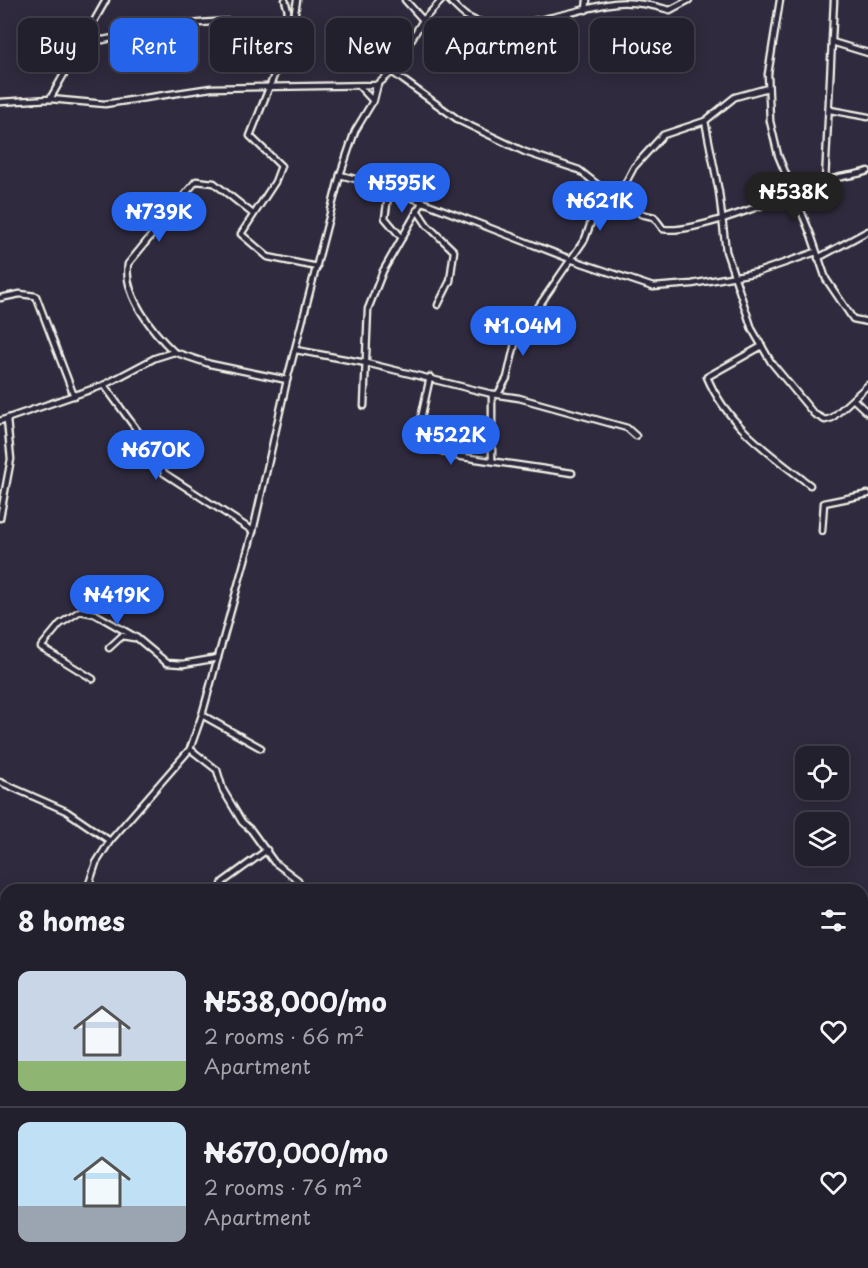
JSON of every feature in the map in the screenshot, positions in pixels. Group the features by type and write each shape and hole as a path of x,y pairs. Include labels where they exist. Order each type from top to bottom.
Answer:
{"street":[{"path":"96,18 106,0"},
{"path":"285,0 288,11 285,18"},
{"path":"294,18 297,0"},
{"path":"405,0 423,20"},
{"path":"412,38 423,20 442,0"},
{"path":"449,0 466,16 485,22 512,23 568,16 615,3 639,3 670,10 689,0"},
{"path":"586,10 587,0"},
{"path":"780,0 768,88 770,122 778,155 826,279 853,318 868,322"},
{"path":"825,181 834,0"},
{"path":"98,39 210,22"},
{"path":"832,42 868,53"},
{"path":"50,99 66,72"},
{"path":"274,72 250,136 281,166 275,182 241,234 268,257 317,267"},
{"path":"0,102 50,99 105,104 211,88 360,87 376,85 392,72 460,121 525,153 579,170 603,189 626,199 641,214 654,217 663,229 670,230 723,218 794,195 825,181 868,171"},
{"path":"89,884 96,863 110,841 190,749 202,715 253,531 287,380 340,175 355,131 373,101 376,85"},
{"path":"360,87 373,101"},
{"path":"618,197 634,167 663,135 705,121 735,97 768,88"},
{"path":"830,110 868,117"},
{"path":"705,121 723,218 726,251 752,329 771,362 819,418 832,418 868,385"},
{"path":"340,175 423,201 570,259 653,287 692,284 734,274 758,272 817,255 868,231"},
{"path":"253,214 214,183 196,181 128,264 127,274 143,317 155,334 174,352 210,364 287,380"},
{"path":"492,394 498,394 507,378 516,339 585,239 603,189"},
{"path":"389,190 385,218 402,238"},
{"path":"364,406 368,309 383,271 423,201"},
{"path":"417,210 427,225 454,251 450,281 438,305"},
{"path":"395,232 396,248"},
{"path":"0,297 20,294 36,296 74,396"},
{"path":"762,346 707,377 731,420 810,485"},
{"path":"296,350 366,363 492,394 535,402 627,428 636,436"},
{"path":"0,421 104,385 155,358 174,352"},
{"path":"430,377 418,440 456,456 572,473"},
{"path":"104,385 158,459 164,473 253,531"},
{"path":"492,394 492,460"},
{"path":"854,399 868,413"},
{"path":"0,518 11,459 7,420"},
{"path":"822,531 824,503 868,494"},
{"path":"93,679 41,647 60,624 80,611 95,614 137,638 167,663 175,665 218,658"},
{"path":"109,648 122,636 137,638"},
{"path":"202,715 261,748"},
{"path":"190,749 217,770 223,790 233,810 267,850 274,862 298,880 299,884"},
{"path":"0,782 66,811 110,841"},
{"path":"222,884 267,850"}]}
